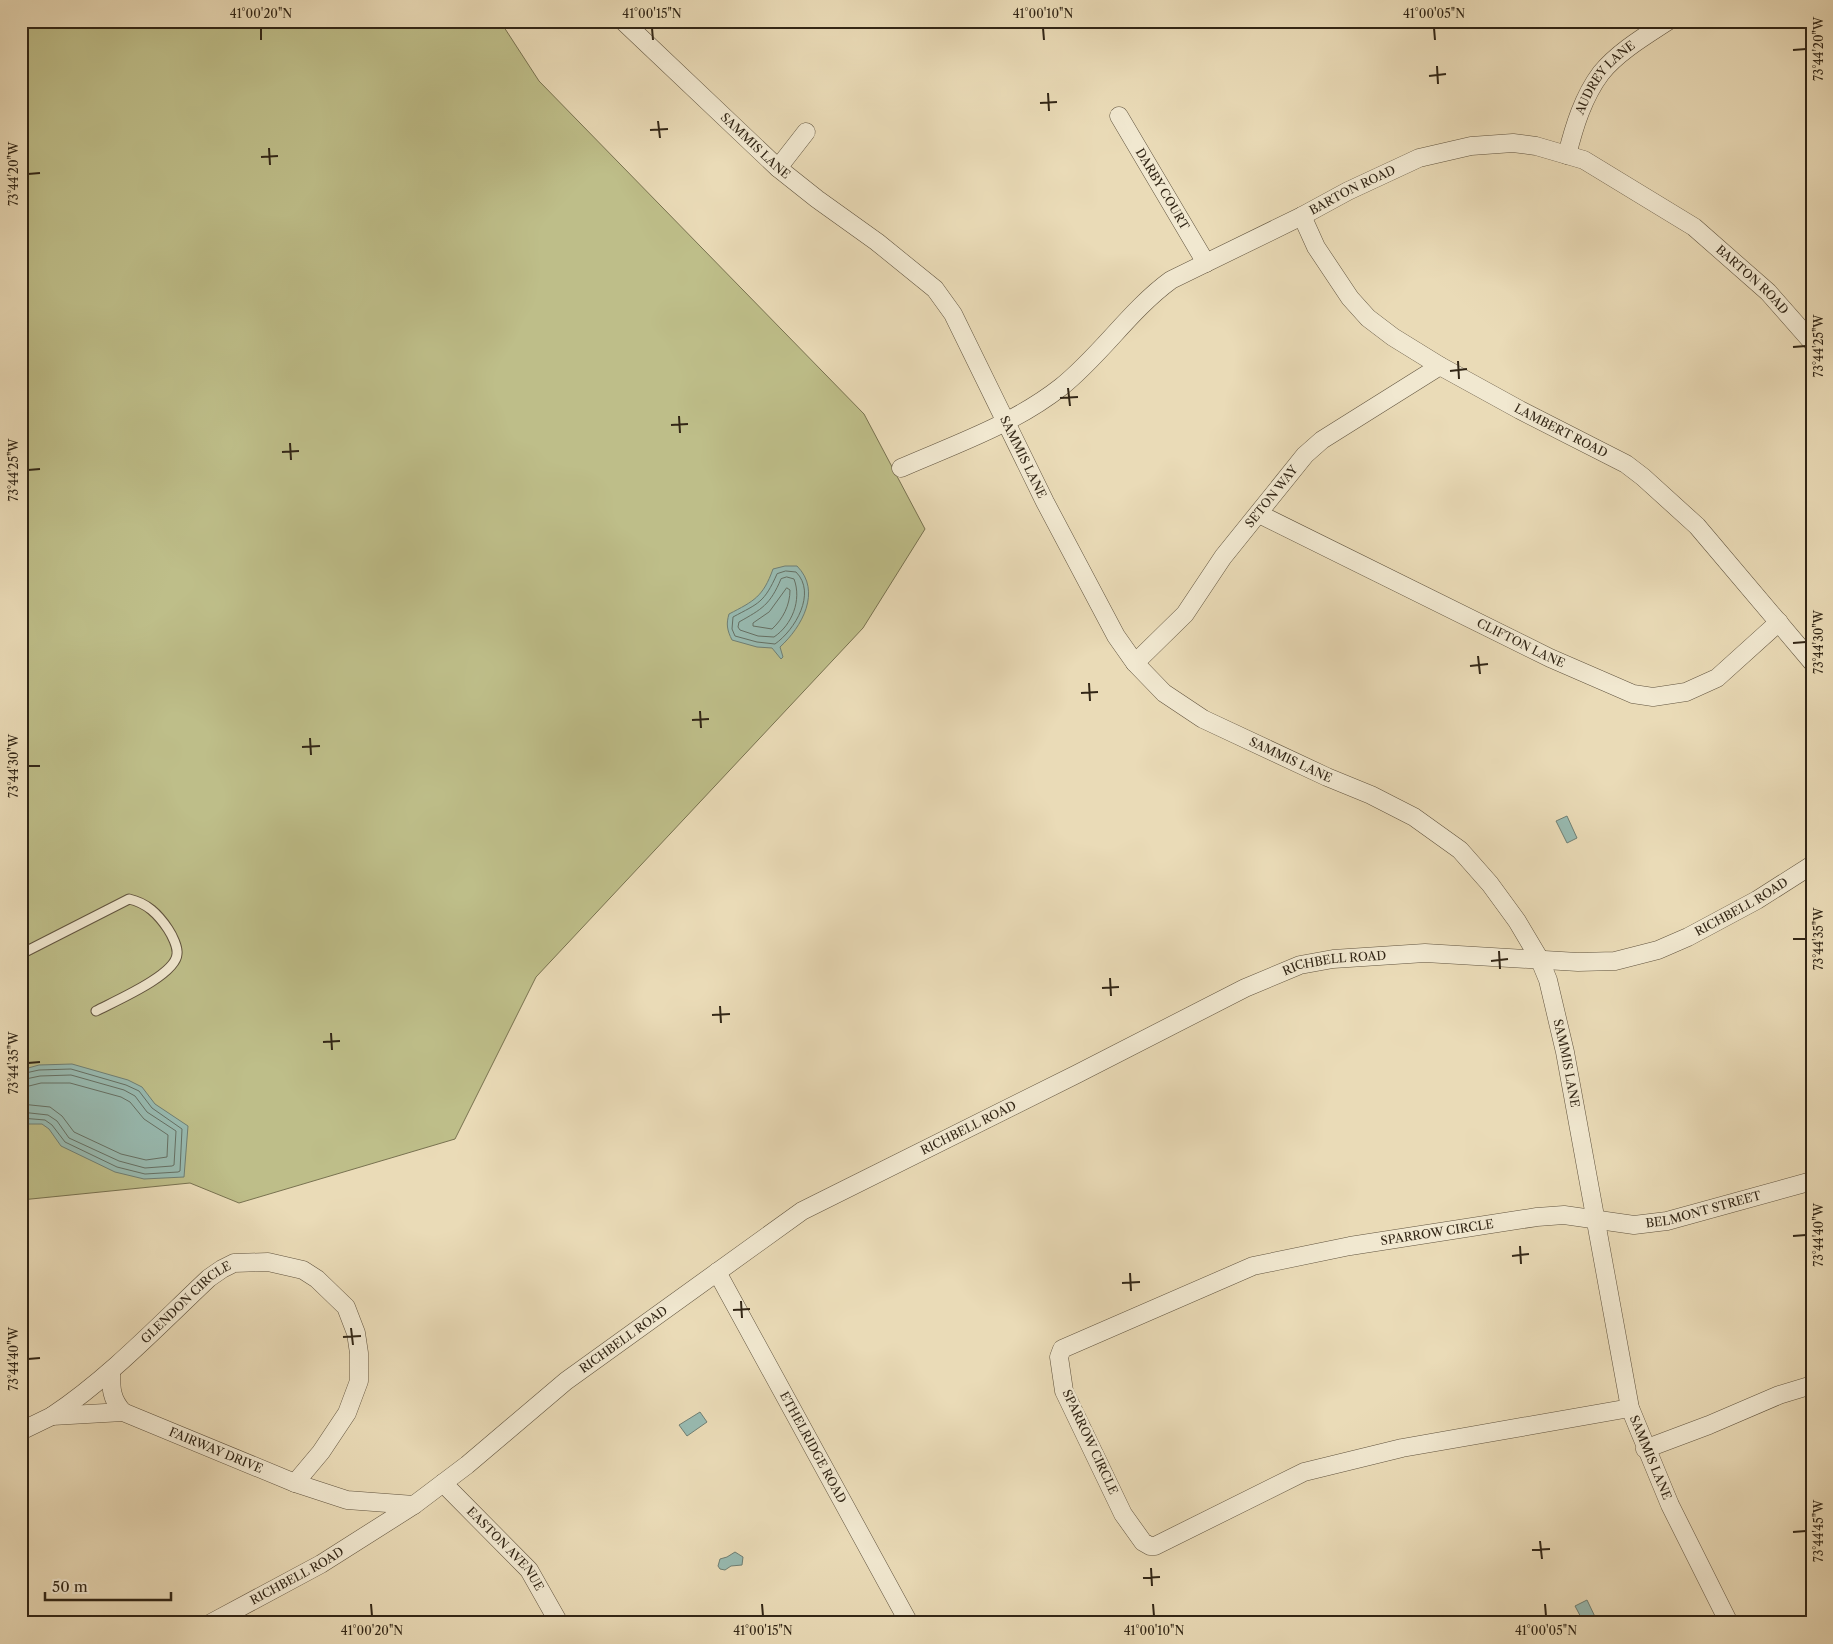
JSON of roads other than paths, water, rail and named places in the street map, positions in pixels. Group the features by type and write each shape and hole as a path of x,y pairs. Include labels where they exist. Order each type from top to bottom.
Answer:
{"street":[{"name":"SAMMIS LANE","path":"623,21 778,168 877,242 935,289 953,314 1045,502 1112,628 1135,663 1164,693 1203,719 1326,777 1371,795 1414,817 1460,850 1490,884 1517,921 1539,958 1548,980 1565,1052 1630,1408 1645,1449 1670,1505 1729,1623"},
{"name":"AUDREY LANE","path":"1567,155 1574,126 1601,73 1621,53 1668,21"},
{"name":"DARBY COURT","path":"1119,116 1206,263"},
{"path":"778,168 806,132"},
{"name":"BARTON ROAD","path":"901,468 1006,422 1035,406 1062,386 1154,293 1172,280 1302,216 1348,191 1419,158 1471,146 1514,143 1536,146 1584,160 1694,227 1768,292 1812,342"},
{"name":"LAMBERT ROAD","path":"1302,216 1316,246 1350,298 1368,318 1393,337 1440,366 1520,410 1626,464 1643,477 1697,526 1812,662"},
{"name":"SETON WAY","path":"1135,663 1185,614 1223,557 1305,454 1322,440 1440,366"},
{"name":"CLIFTON LANE","path":"1258,514 1550,658 1634,694 1653,697 1686,692 1716,678 1779,622"},
{"name":"RICHBELL ROAD","path":"211,1623 321,1564 414,1505 467,1466 566,1381 802,1211 1068,1079 1245,988 1300,965 1333,959 1425,953 1539,958 1578,962 1615,961 1658,950 1688,937 1757,900 1812,865"},
{"name":"BELMONT STREET","path":"1595,1221 1634,1225 1667,1222 1812,1181"},
{"name":"SPARROW CIRCLE","path":"1595,1221 1564,1216 1537,1217 1350,1246 1253,1266 1062,1349 1059,1357 1064,1391 1123,1514 1143,1542 1150,1546 1155,1546 1304,1472 1402,1448 1630,1408"},
{"name":"GLENDON CIRCLE","path":"52,1416 83,1395 111,1371 209,1278 222,1269 234,1263 268,1262 303,1270 317,1279 346,1307 356,1333 359,1353 359,1381 348,1413 321,1452 296,1483"},
{"name":"ETHELRIDGE ROAD","path":"717,1272 909,1623"},
{"path":"111,1371 111,1388 115,1403 123,1412"},
{"path":"1645,1449 1709,1425 1779,1395 1812,1385"},
{"name":"FAIRWAY DRIVE","path":"21,1431 52,1416 123,1412 296,1483 347,1500 414,1505"},
{"name":"EASTON AVENUE","path":"443,1483 529,1570 559,1623"}],"lane":[{"path":"21,954 129,899 140,901 159,915 171,934 177,954 173,966 160,977 96,1010"}],"water":[{"path":"797,566 808,586 808,597 802,619 780,647 783,657 781,659 772,648 757,647 732,640 727,624 729,614 757,597 773,569"},
{"path":"1567,816 1577,838 1567,843 1556,821"},
{"path":"72,1064 128,1080 142,1087 155,1104 188,1126 184,1177 144,1179 115,1172 61,1146 49,1129 42,1124 21,1124 21,1070 39,1065"},
{"path":"700,1412 707,1422 687,1436 679,1425"},
{"path":"735,1552 743,1557 742,1565 731,1566 725,1570 720,1569 718,1566 720,1559"},
{"path":"1587,1600 1598,1623 1584,1623 1575,1606"}]}
